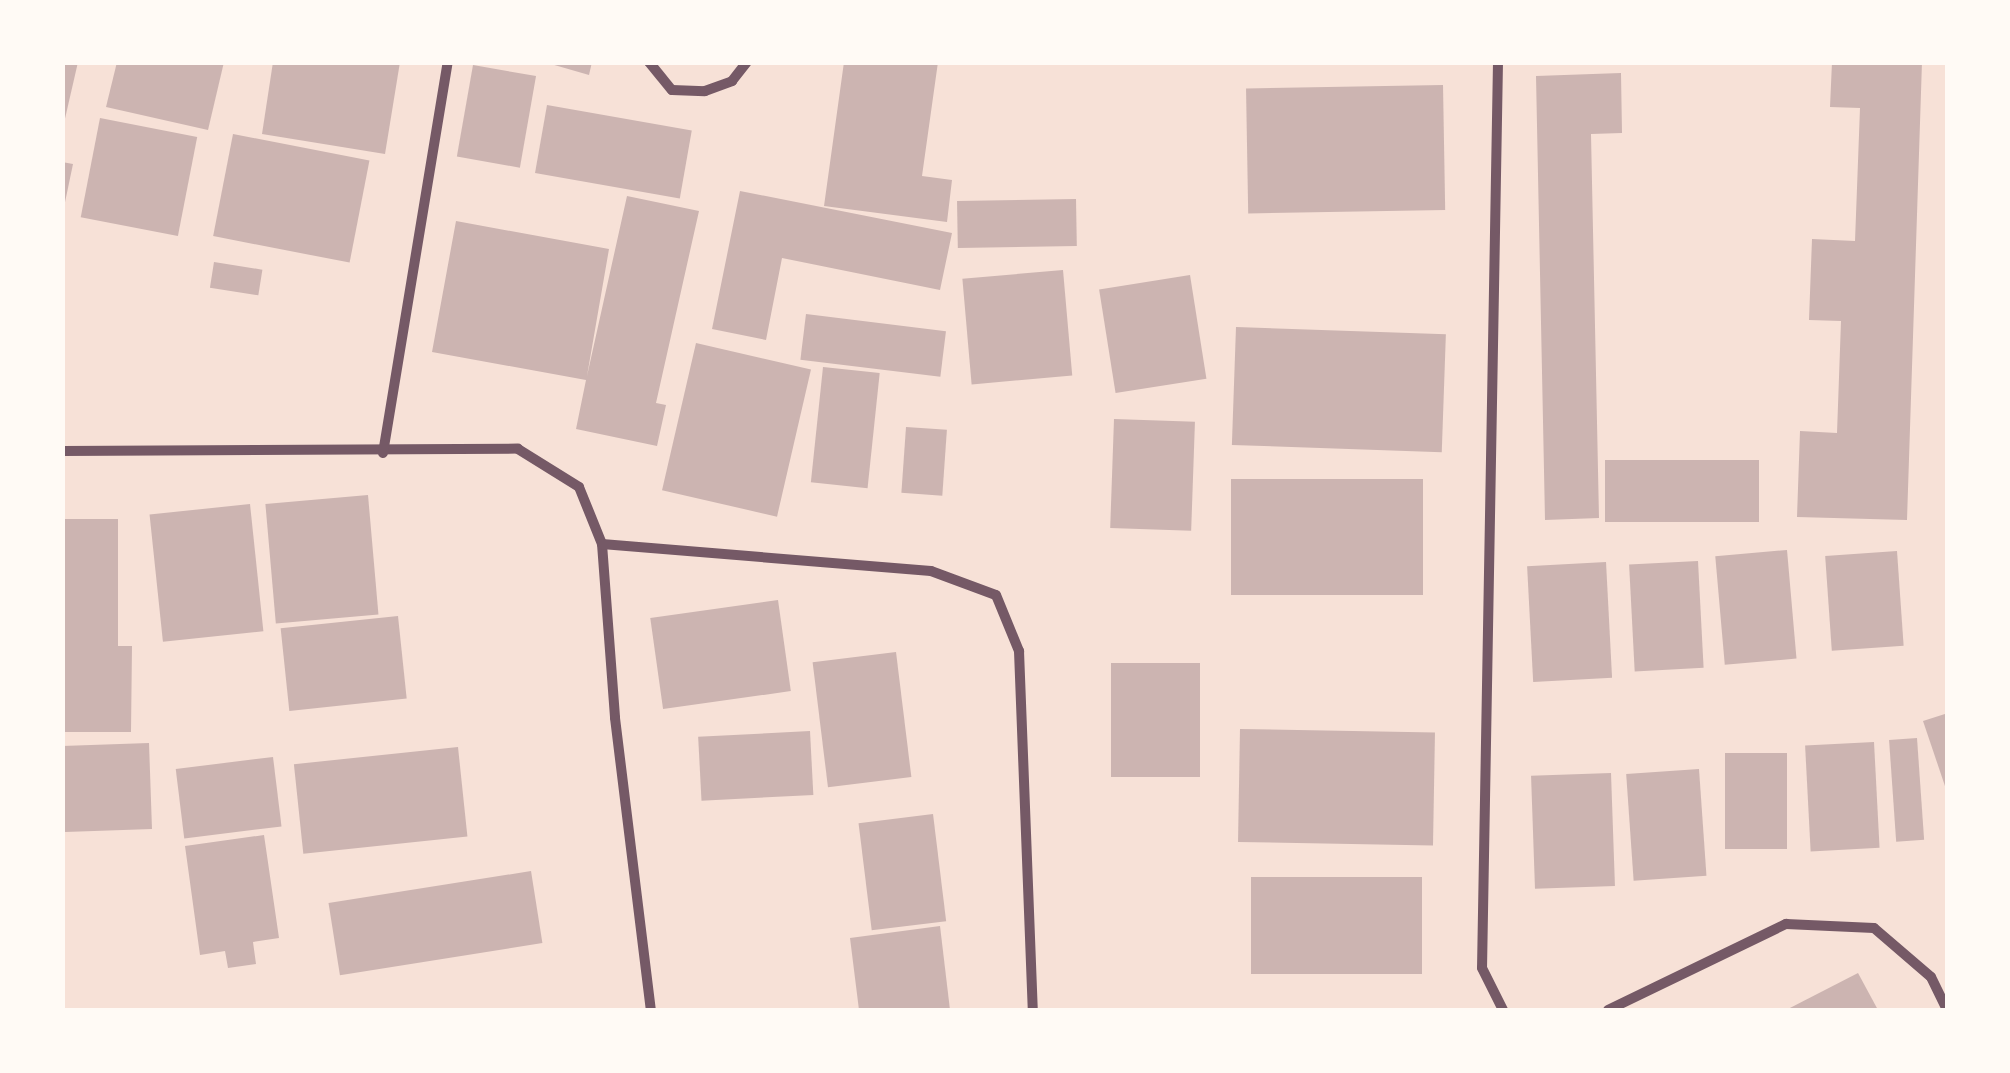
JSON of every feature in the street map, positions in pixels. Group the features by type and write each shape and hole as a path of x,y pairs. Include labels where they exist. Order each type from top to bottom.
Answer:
{"street":[{"path":"384,453 448,62"},
{"path":"650,62 672,90 705,90 732,81 747,62"},
{"path":"1498,62 1482,968 1503,1010"},
{"path":"62,451 384,453 518,449 579,488 602,544 651,1010"},
{"path":"602,544 931,571 996,595 1019,652 1033,1010"},
{"path":"1608,1010 1786,924 1874,928 1931,978 1947,1010"}],"building":[{"path":"62,62 78,62 64,123 62,123"},
{"path":"117,62 224,62 208,130 106,107"},
{"path":"273,62 400,62 385,154 262,134"},
{"path":"544,62 592,62 589,75"},
{"path":"844,62 938,62 922,176 952,180 947,222 824,206"},
{"path":"1832,62 1922,62 1907,520 1797,517 1800,431 1837,433 1841,321 1809,320 1812,239 1855,241 1860,108 1830,107"},
{"path":"473,65 536,76 520,168 457,157"},
{"path":"1621,73 1622,133 1591,134 1599,518 1545,520 1536,76"},
{"path":"1443,85 1445,210 1248,213 1246,88"},
{"path":"547,105 692,131 680,198 535,173"},
{"path":"100,118 197,137 178,236 81,217"},
{"path":"233,134 369,161 350,263 213,236"},
{"path":"62,162 73,164 64,207 62,207"},
{"path":"740,191 952,233 940,290 782,258 766,340 712,329"},
{"path":"627,196 699,211 656,403 666,405 657,446 576,429 586,380 432,352 456,221 609,249 587,376"},
{"path":"1076,199 1077,246 958,248 957,201"},
{"path":"214,262 262,270 258,295 210,288"},
{"path":"1063,270 1072,376 972,384 962,279"},
{"path":"1190,275 1206,379 1116,393 1099,289"},
{"path":"806,314 946,331 940,377 800,360"},
{"path":"1236,327 1446,334 1442,452 1232,445"},
{"path":"696,343 811,370 777,517 662,490"},
{"path":"823,367 880,373 868,488 811,482"},
{"path":"1114,419 1195,422 1191,531 1110,528"},
{"path":"906,427 947,430 942,496 901,493"},
{"path":"1605,460 1759,460 1759,522 1605,522"},
{"path":"1231,479 1423,479 1423,595 1231,595"},
{"path":"368,495 378,615 276,624 265,504"},
{"path":"250,504 263,631 163,642 150,515"},
{"path":"62,519 118,519 118,646 132,646 131,732 62,732"},
{"path":"1787,550 1796,659 1725,665 1715,556"},
{"path":"1897,551 1904,646 1832,651 1825,556"},
{"path":"1698,561 1704,668 1635,671 1629,565"},
{"path":"1606,562 1612,678 1533,682 1527,566"},
{"path":"778,600 791,691 663,709 650,618"},
{"path":"398,616 407,699 289,711 281,628"},
{"path":"896,652 911,777 828,787 813,662"},
{"path":"1111,663 1200,663 1200,777 1111,777"},
{"path":"1948,713 1948,792 1947,792 1923,721"},
{"path":"1240,729 1435,732 1433,845 1238,842"},
{"path":"810,731 813,795 702,801 698,737"},
{"path":"1917,738 1924,840 1896,842 1889,740"},
{"path":"1874,742 1880,848 1811,851 1805,746"},
{"path":"149,743 152,829 65,832 62,746"},
{"path":"458,747 467,837 303,854 294,764"},
{"path":"1725,753 1787,753 1787,849 1725,849"},
{"path":"273,757 282,826 184,838 176,769"},
{"path":"1699,769 1706,876 1634,881 1626,774"},
{"path":"1611,773 1615,886 1535,889 1531,776"},
{"path":"933,814 946,921 872,930 859,823"},
{"path":"264,835 279,938 253,942 256,964 228,968 225,951 200,955 185,846"},
{"path":"531,871 542,943 340,975 329,903"},
{"path":"1251,877 1422,877 1422,974 1251,974"},
{"path":"940,926 950,1010 859,1010 850,938"},
{"path":"1858,973 1878,1010 1786,1010"}]}
